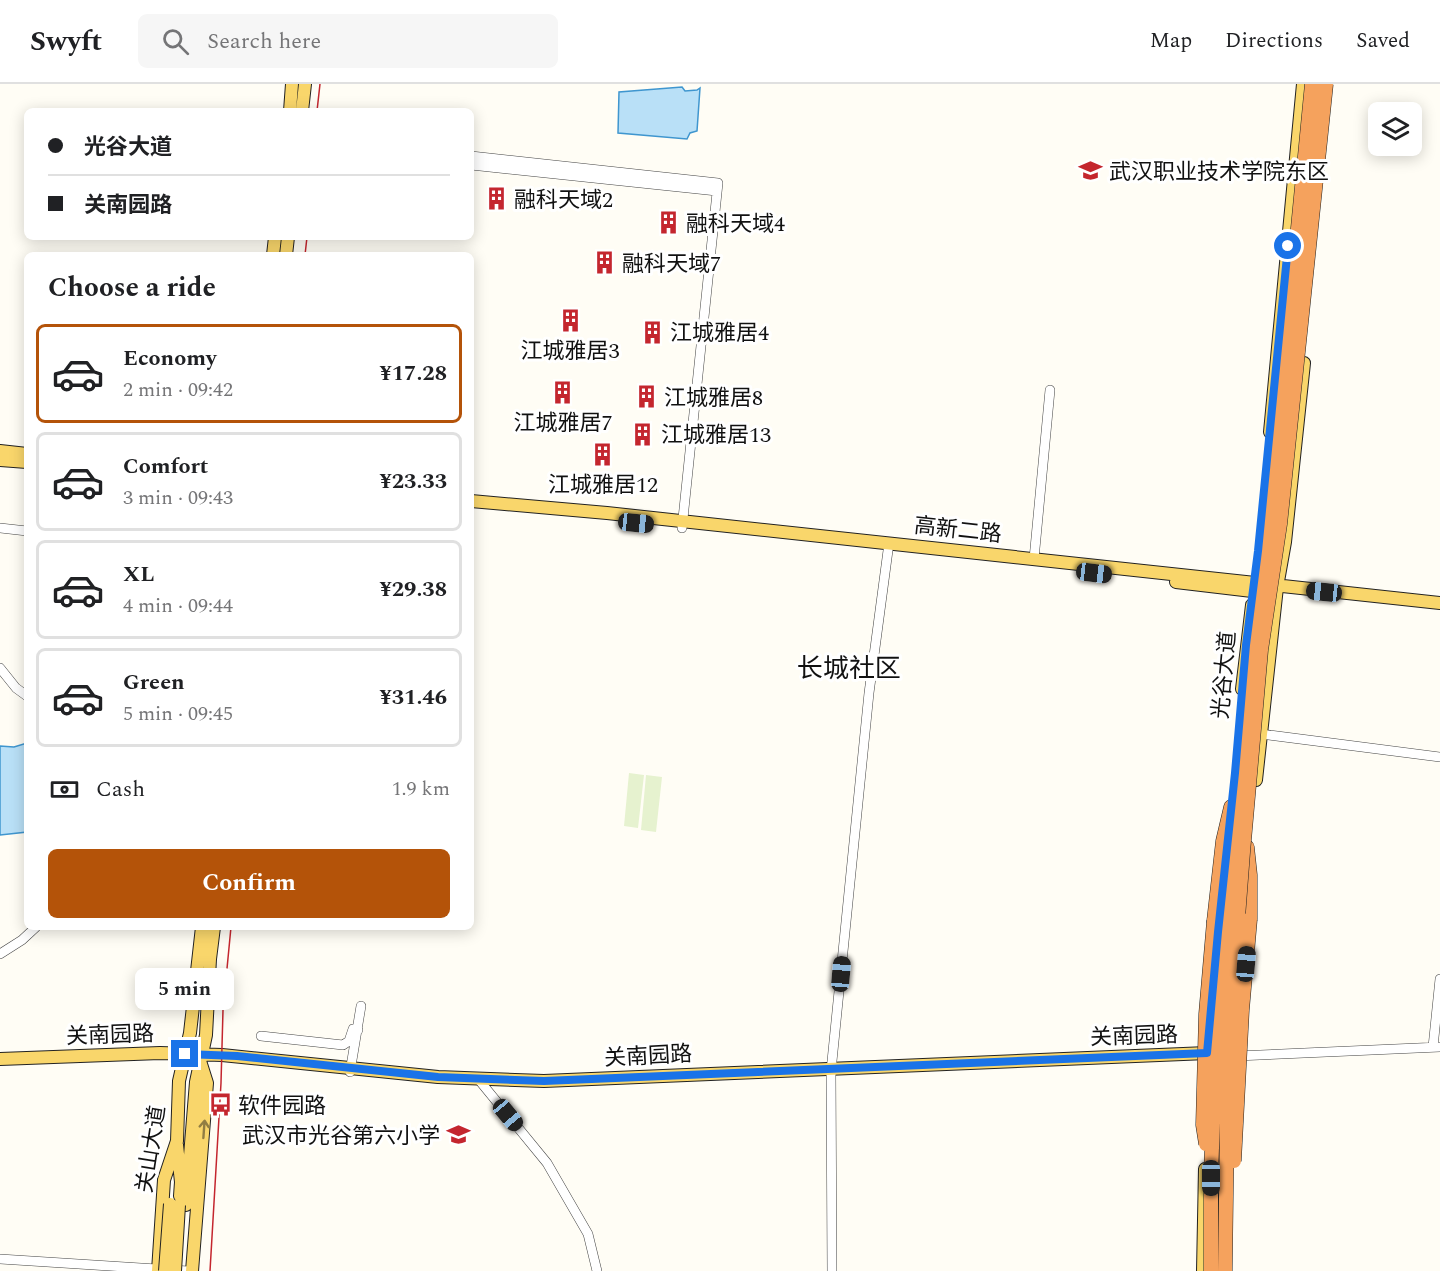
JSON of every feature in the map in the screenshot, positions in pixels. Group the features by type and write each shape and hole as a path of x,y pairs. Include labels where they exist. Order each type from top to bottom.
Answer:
{"highway":[{"path":"1211,1271 1211,1178 1216,1047 1231,852 1281,397 1312,84"},
{"path":"1224,1271 1228,1048 1261,651 1280,524 1326,84"},
{"path":"1211,1178 1203,1125 1206,1014 1223,841 1232,802"},
{"path":"1225,1231 1233,1186 1242,1010 1250,919 1250,875 1247,847"}],"main road":[{"path":"290,108 292,84"},
{"path":"302,108 305,84"},
{"name":"光谷大道","path":"1203,1271 1207,1056 1304,84"},
{"name":"光谷大道","path":"1224,1271 1225,1057 1234,949 1262,734 1277,590 1286,542 1332,84"},
{"path":"0,451 24,454"},
{"path":"0,460 24,462"},
{"name":"高新二路","path":"474,501 888,546 1232,589 1254,587"},
{"name":"高新二路","path":"474,507 683,524"},
{"name":"高新二路","path":"888,546 1034,559 1440,609"},
{"path":"1232,589 1246,599 1249,622"},
{"name":"高新二路","path":"1277,590 1440,603"},
{"name":"关山大道","path":"160,1271 164,1180 177,1141 179,1081 190,1033 202,930"},
{"name":"关山大道","path":"183,1206 189,1181 196,1082 206,1035 214,930"},
{"name":"关南园路","path":"0,1059 160,1053 350,1071 438,1083 544,1085 832,1069 1225,1057"},
{"name":"关南园路","path":"0,1066 185,1057"},
{"path":"200,1271 204,1208 202,1161 207,1083 201,1058"},
{"path":"177,1141 190,1271"},
{"path":"160,1271 202,1161"},
{"path":"174,1271 183,1206"},
{"path":"182,1271 183,1206"}],"street":[{"path":"474,156 717,187"},
{"path":"474,165 717,187"},
{"path":"683,524 717,187"},
{"path":"1034,559 1050,390"},
{"path":"0,528 24,531"},
{"path":"832,1271 832,1069 868,693 888,546"},
{"path":"0,669 24,694"},
{"path":"1262,734 1440,757"},
{"path":"0,954 33,930"},
{"path":"1225,1057 1436,1047 1440,979"},
{"path":"350,1071 361,1006"},
{"path":"261,1036 344,1045 349,1041 352,1029 358,1030"},
{"path":"480,1082 547,1163 588,1234 597,1271"},
{"path":"0,1259 160,1271 190,1271"}],"green space":[{"path":"629,773 644,775 638,828 624,826"},
{"path":"646,775 662,777 656,832 641,830"}],"water":[{"path":"682,87 685,91 700,88 697,131 690,133 687,139 618,133 619,92"},
{"path":"24,744 24,832 0,835 0,746 14,747"}],"tram line":[{"path":"317,108 320,84"},
{"path":"305,252 307,240"},
{"path":"210,1271 223,1010 231,930"}],"place":[{"name":"武汉职业技术学院东区","path":"1091,171"},
{"name":"融科天域2","path":"496,199"},
{"name":"融科天域4","path":"668,223"},
{"name":"融科天域7","path":"604,263"},
{"name":"江城雅居3","path":"570,321"},
{"name":"江城雅居4","path":"652,332"},
{"name":"江城雅居7","path":"563,393"},
{"name":"江城雅居8","path":"646,397"},
{"name":"江城雅居13","path":"643,434"},
{"name":"江城雅居12","path":"603,455"},
{"name":"软件园路","path":"220,1105"},
{"name":"武汉市光谷第六小学","path":"458,1135"}],"district":[{"name":"长城社区","path":"849,668"}],"route":[{"path":"185,1054 237,1056 438,1077 544,1081 832,1067 1207,1053 1246,645 1254,591 1288,246"}]}
